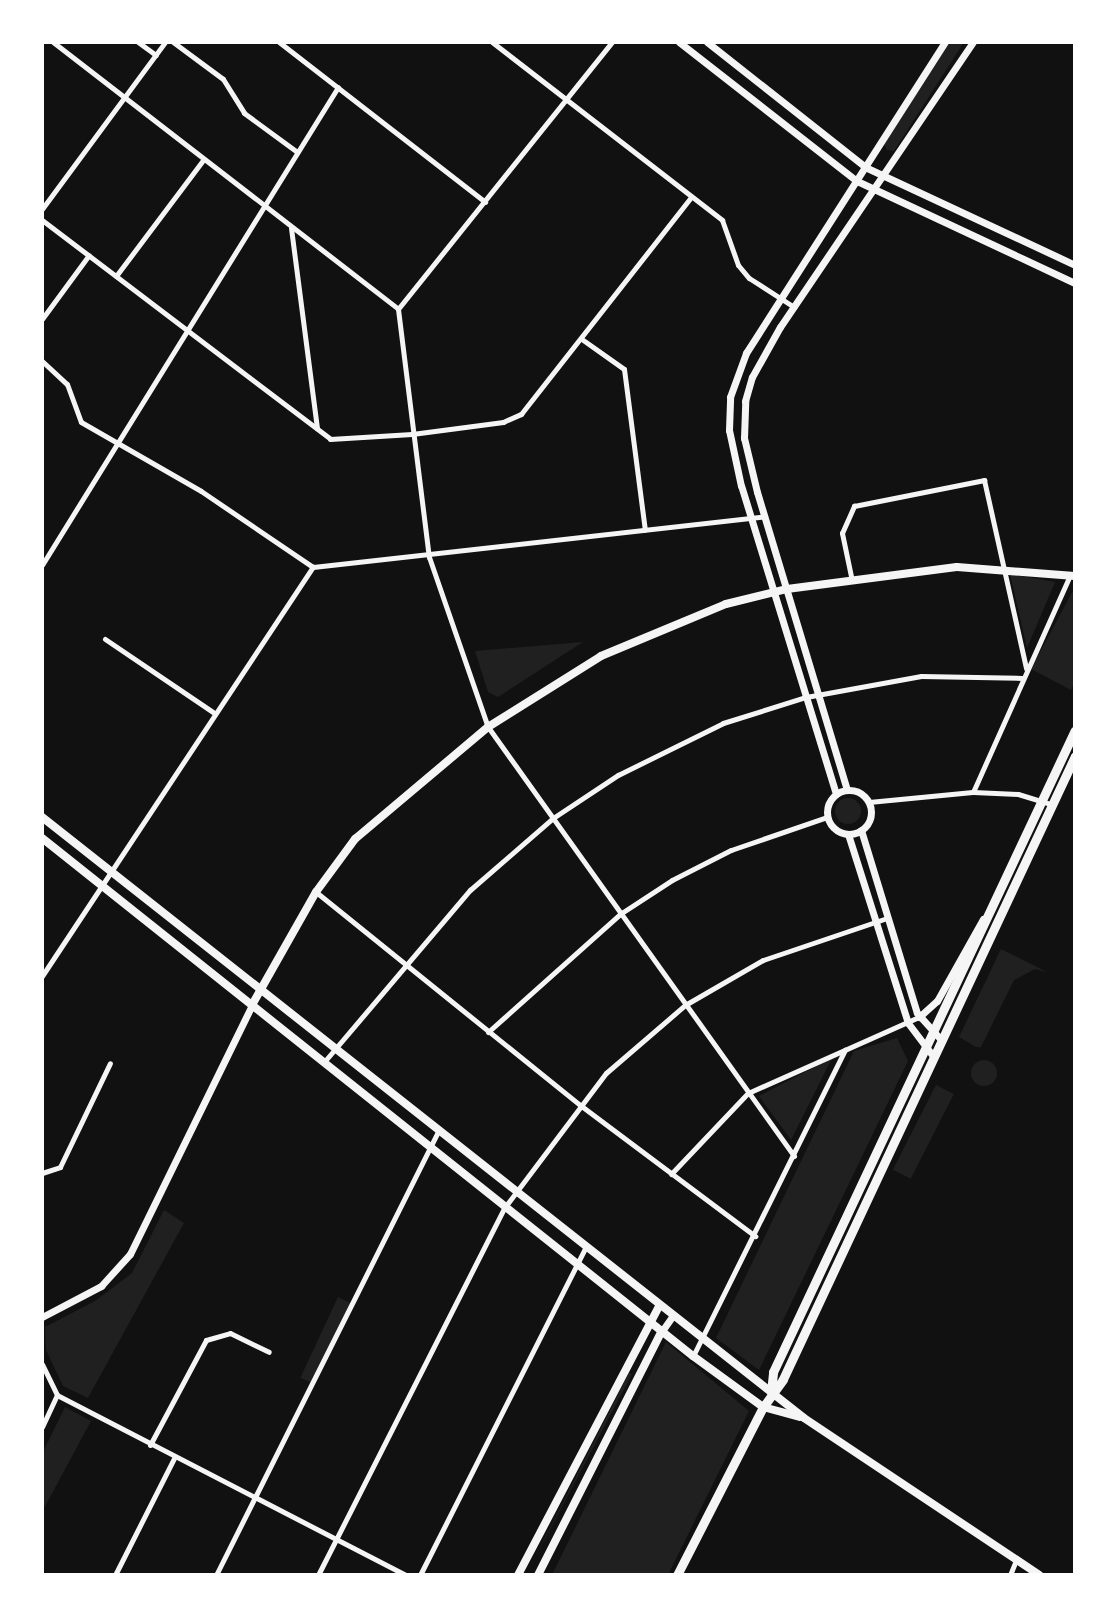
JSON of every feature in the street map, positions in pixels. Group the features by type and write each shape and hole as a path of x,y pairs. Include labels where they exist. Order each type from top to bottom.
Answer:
{"highway":[{"path":"677,1575 771,1392 789,1366 1053,805 1073,750 1075,730"},
{"path":"771,1392 773,1372 930,1032 1043,799 1073,750"}],"main road":[{"path":"252,1005 316,892 355,839 488,727 601,656 726,604 787,589 957,567 1072,575"},
{"path":"42,817 804,1418 1039,1575"},
{"path":"42,838 693,1356 763,1407 804,1418"},
{"path":"518,1575 660,1305"},
{"path":"538,1575 662,1331"}],"street":[{"path":"53,42 398,309"},
{"path":"138,42 156,55"},
{"path":"42,209 165,42"},
{"path":"173,42 223,79 244,113 297,152"},
{"path":"279,42 485,202"},
{"path":"492,42 722,220 749,278 794,307"},
{"path":"612,42 564,98 398,309 429,557 488,727 794,1156"},
{"path":"679,42 857,181 1075,283"},
{"path":"707,42 865,167 1075,265"},
{"path":"488,1032 620,914 731,850 827,817 836,794 751,519 729,430 730,397 746,353 945,42"},
{"path":"973,42 757,367 745,401 744,438 847,790 869,802 973,792 1043,799 1053,805"},
{"path":"42,565 338,87"},
{"path":"116,276 204,159"},
{"path":"42,220 330,439 412,434 503,422 521,414 583,340 691,197"},
{"path":"290,226 317,429"},
{"path":"43,315 89,255"},
{"path":"583,340 624,369 645,530"},
{"path":"42,361 67,384 81,422 115,445 134,451 201,491 313,567 429,557 765,516"},
{"path":"852,581 842,533 854,506 984,480 1000,568 1026,668"},
{"path":"42,976 213,712 313,567"},
{"path":"973,792 1026,668 1072,575"},
{"path":"105,639 213,712"},
{"path":"324,1062 403,963 470,890 553,818 671,746 766,707 806,697 921,676 1022,678"},
{"path":"836,794 847,790"},
{"path":"827,817 835,829 848,834 861,830 869,821 869,802"},
{"path":"861,830 919,1017 930,1032 941,1040"},
{"path":"848,834 908,1023 923,1048 933,1056"},
{"path":"316,892 580,1105 755,1236"},
{"path":"671,1174 748,1093 919,1017 937,1001 989,910"},
{"path":"318,1575 505,1207 580,1105 633,1046 685,1005 763,960 887,918"},
{"path":"42,1317 101,1286 130,1254 252,1005"},
{"path":"693,1356 845,1050"},
{"path":"42,1173 60,1167 110,1063"},
{"path":"216,1575 439,1130"},
{"path":"420,1575 575,1262 586,1246"},
{"path":"662,1331 673,1315"},
{"path":"150,1445 206,1340 230,1333 269,1352"},
{"path":"42,1364 57,1395 406,1575"},
{"path":"42,1427 57,1395"},
{"path":"115,1575 174,1458"},
{"path":"1010,1575 1016,1560"}],"shaded area":[{"path":"949,42 964,42 894,151 887,150 884,144"},
{"path":"1010,574 1055,582 1027,648"},
{"path":"1075,587 1075,681 1071,690 1031,669"},
{"path":"583,642 498,697 488,692 475,651"},
{"path":"848,798 857,802 861,811 857,820 848,824 839,820 835,811 839,802"},
{"path":"1001,949 1047,972 1035,969 1014,980 981,1047 976,1047 959,1037"},
{"path":"897,1038 908,1061 759,1370 716,1338 854,1051"},
{"path":"832,1058 791,1140 759,1096"},
{"path":"984,1060 993,1064 997,1073 993,1082 984,1086 975,1082 971,1073 975,1064"},
{"path":"936,1085 954,1094 911,1179 893,1170"},
{"path":"164,1210 184,1223 88,1398 63,1386 46,1350 45,1327 95,1301 132,1273"},
{"path":"338,1297 351,1303 313,1384 300,1378"},
{"path":"666,1342 749,1411 668,1575 552,1575"},
{"path":"629,1373 632,1374 526,1575"},
{"path":"65,1407 91,1421 42,1512 42,1454"}]}
